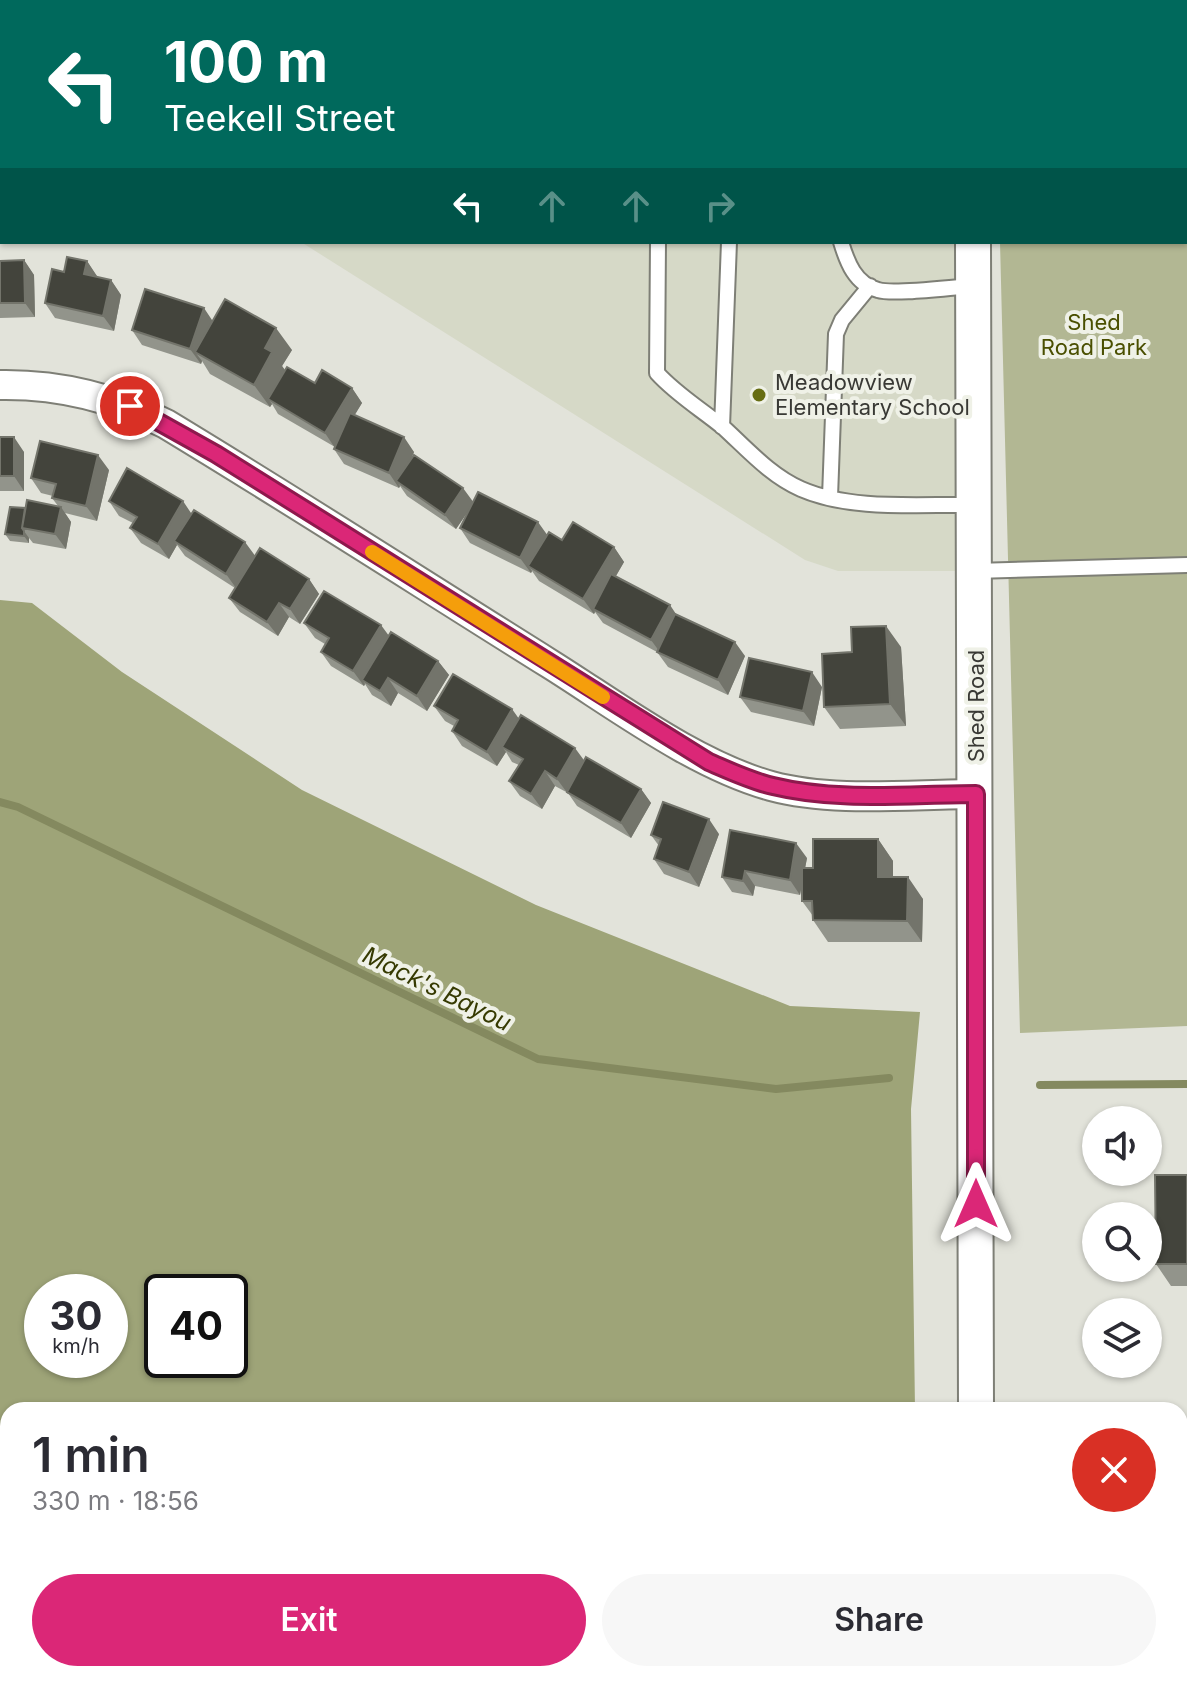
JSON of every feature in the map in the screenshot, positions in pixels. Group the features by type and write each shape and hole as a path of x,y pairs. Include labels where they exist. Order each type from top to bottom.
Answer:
{"street":[{"name":"Shed Road","path":"973,244 976,1402"},
{"path":"0,385 56,387 96,395 130,406 166,424 709,762 747,778 775,787 831,795 976,794"}],"lane":[{"path":"658,244 657,373 670,388 722,427 764,466 801,489 830,497 871,504 974,505"},
{"path":"722,427 729,244"},
{"path":"842,244 849,267 861,281 878,291 973,286"},
{"path":"830,497 836,334 842,320 870,286"},
{"path":"975,571 1187,565"}],"shaded area":[{"name":"Meadowview Elementary School","path":"304,244 973,244 975,571 838,571 805,560"}],"green space":[{"name":"Shed Road Park","path":"1000,244 1187,244 1187,1026 1020,1033"},
{"path":"0,600 32,603 122,672 302,790 536,905 790,1006 920,1012 911,1109 915,1402 0,1402"}],"building":[{"path":"67,257 87,261 84,274 111,280 103,316 45,303 52,269 64,272"},
{"path":"24,260 25,303 0,303 0,261"},
{"path":"145,289 204,308 190,349 132,330"},
{"path":"225,299 276,328 265,348 272,352 254,385 195,352"},
{"path":"287,367 315,383 322,370 352,388 325,433 268,399"},
{"path":"350,413 404,437 389,473 334,449"},
{"path":"0,437 14,437 14,476 0,476"},
{"path":"40,441 98,455 86,506 52,498 56,484 31,478"},
{"path":"414,455 463,488 445,515 396,481"},
{"path":"127,468 183,501 158,544 130,528 137,517 109,501"},
{"path":"478,492 538,522 520,558 460,528"},
{"path":"27,500 61,507 55,534 22,528"},
{"path":"10,507 25,508 24,536 5,534"},
{"path":"194,510 245,542 226,574 174,541"},
{"path":"573,522 614,547 583,599 528,566 549,532 562,540"},
{"path":"260,548 309,579 290,609 279,603 267,622 229,598"},
{"path":"611,574 670,605 651,640 593,609"},
{"path":"324,591 381,625 353,671 321,652 329,638 304,623"},
{"path":"675,614 735,642 718,680 657,652"},
{"path":"886,626 890,704 824,707 822,654 852,652 851,627"},
{"path":"391,632 438,661 417,696 388,678 380,691 362,680"},
{"path":"749,658 812,672 803,711 740,697"},
{"path":"453,674 512,709 487,752 452,731 458,720 434,706"},
{"path":"521,715 575,748 557,779 545,771 531,794 509,781 523,759 502,747"},
{"path":"586,757 641,789 621,823 567,792"},
{"path":"663,802 709,819 689,872 654,859 661,839 651,835"},
{"path":"730,830 796,843 790,880 745,871 743,881 722,877"},
{"path":"813,839 878,839 878,877 908,877 907,921 813,920 812,901 802,901 802,868 813,868"},
{"path":"1162,1175 1187,1175 1187,1264 1162,1264 1162,1202 1155,1202 1155,1186 1162,1186"}],"waterway":[{"name":"Mack's Bayou","path":"0,802 18,807 538,1059 776,1089 889,1078"},
{"name":"Mack's Bayou","path":"1040,1085 1187,1084"}],"slow traffic":[{"path":"372,552 603,697"}],"place":[{"name":"Meadowview Elementary School","path":"759,395"}],"route":[{"path":"130,406 216,454 709,762 775,787 831,795 976,794 976,1204"}]}
